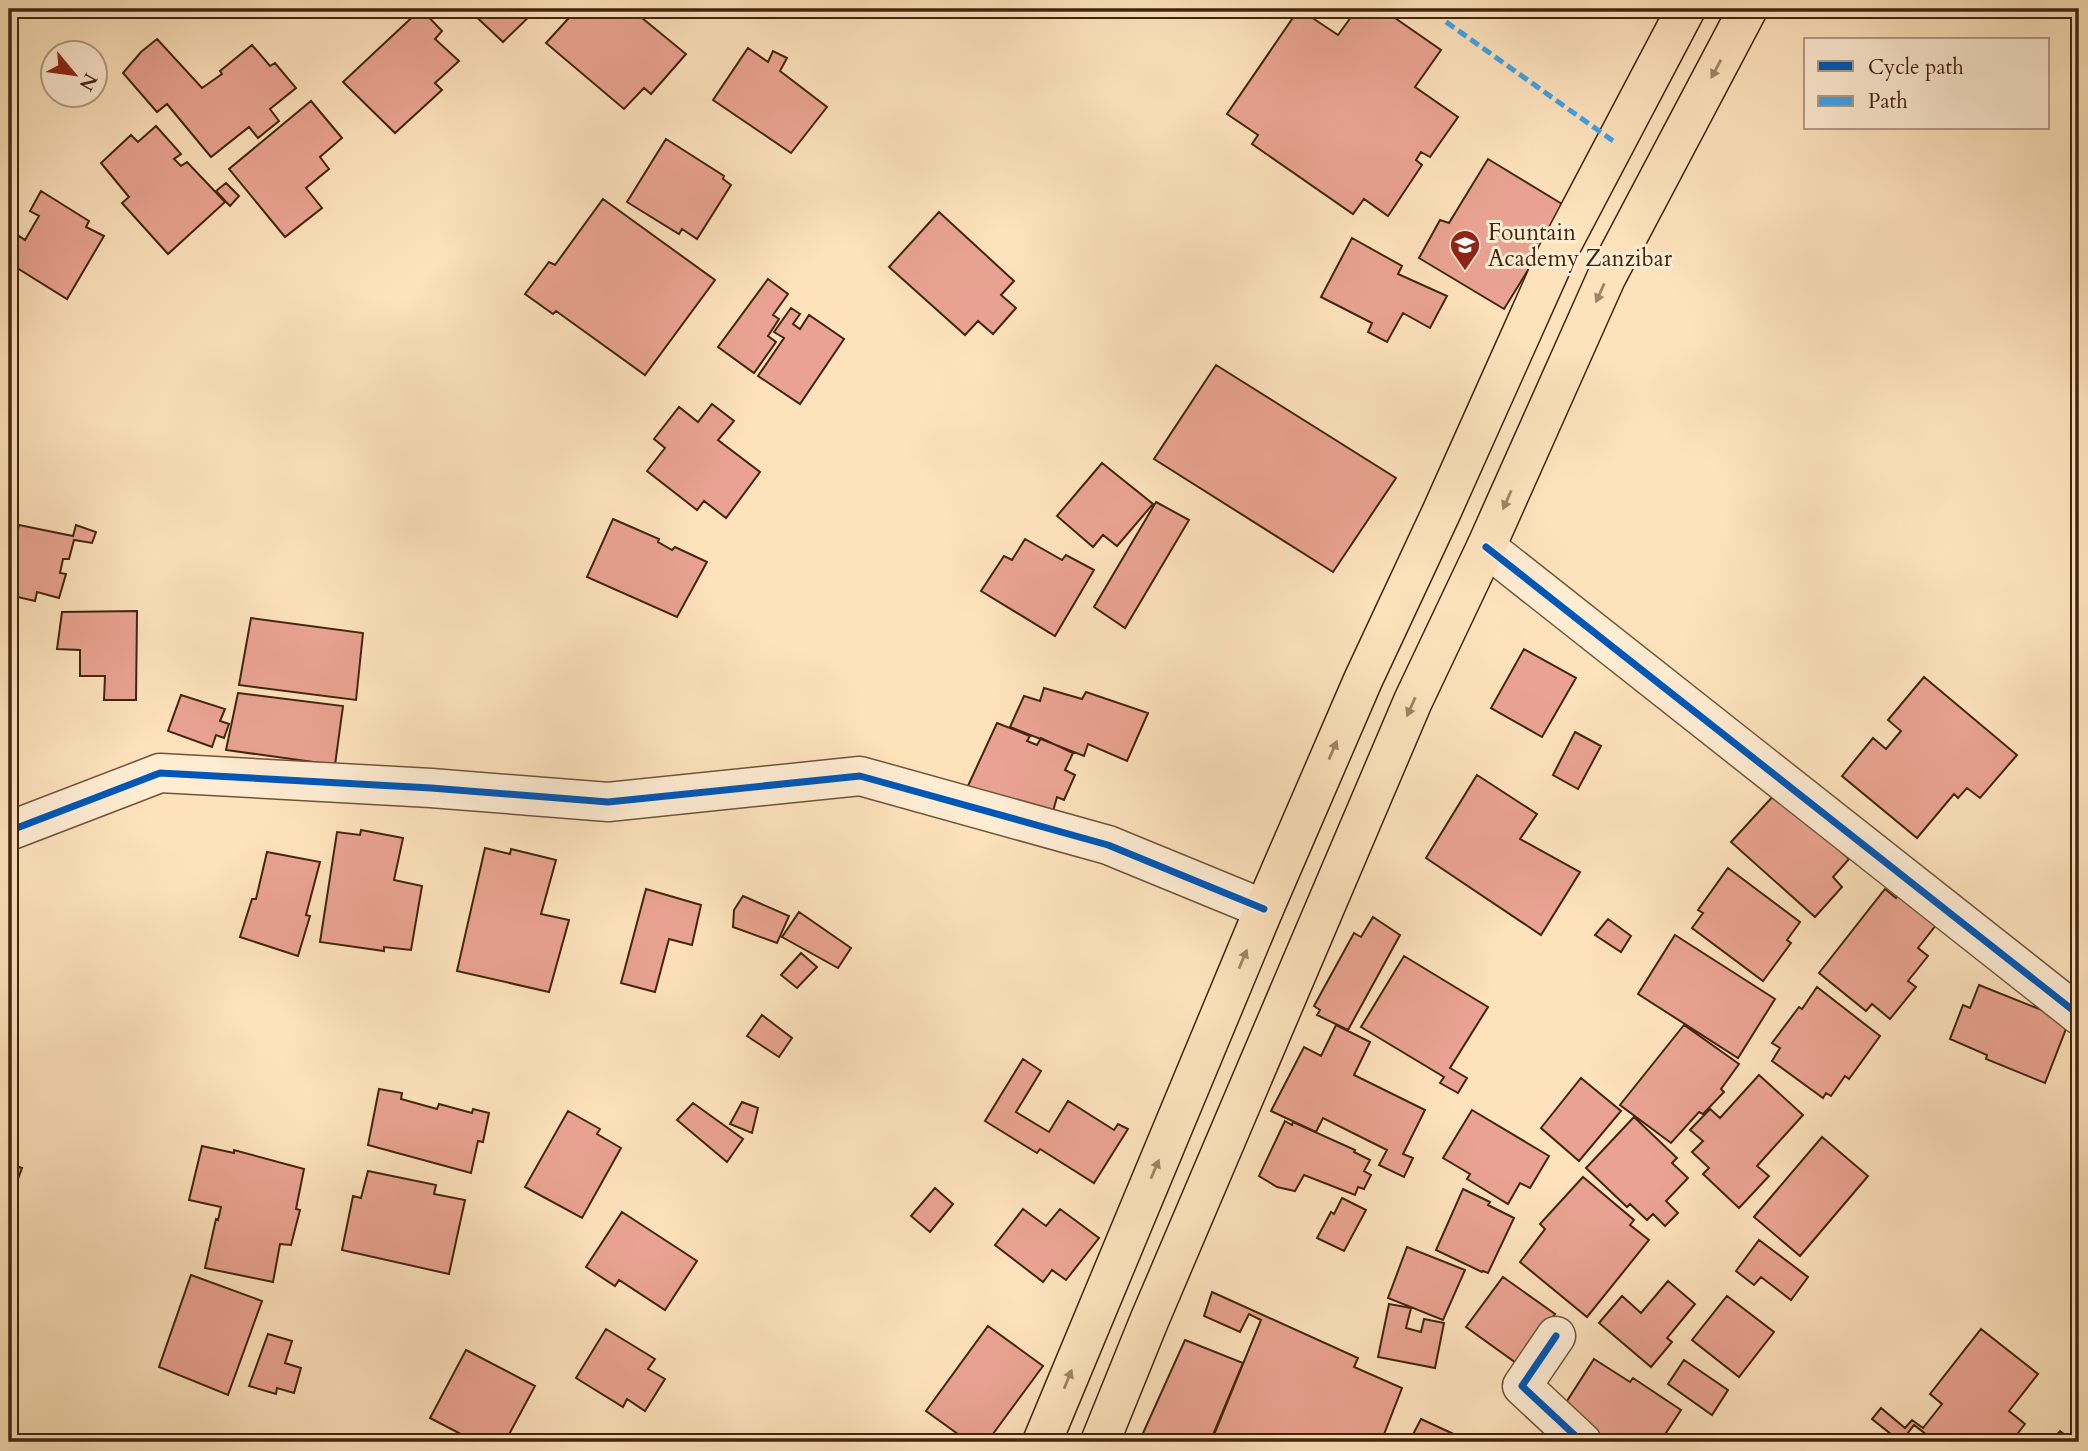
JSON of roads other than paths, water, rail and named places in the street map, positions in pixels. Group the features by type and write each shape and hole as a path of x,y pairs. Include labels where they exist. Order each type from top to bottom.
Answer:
{"main road":[{"path":"1042,1442 1264,909 1363,680 1557,254 1686,9"},
{"path":"1100,1442 1413,701 1486,547 1606,278 1748,9"}],"street":[{"path":"1486,547 2079,1015"},
{"path":"9,831 160,773 431,788 608,802 860,776 1108,845 1264,909"},
{"path":"1556,1336 1522,1386 1582,1442"}],"place":[{"name":"Fountain Academy Zanzibar","path":"1465,272"}]}
